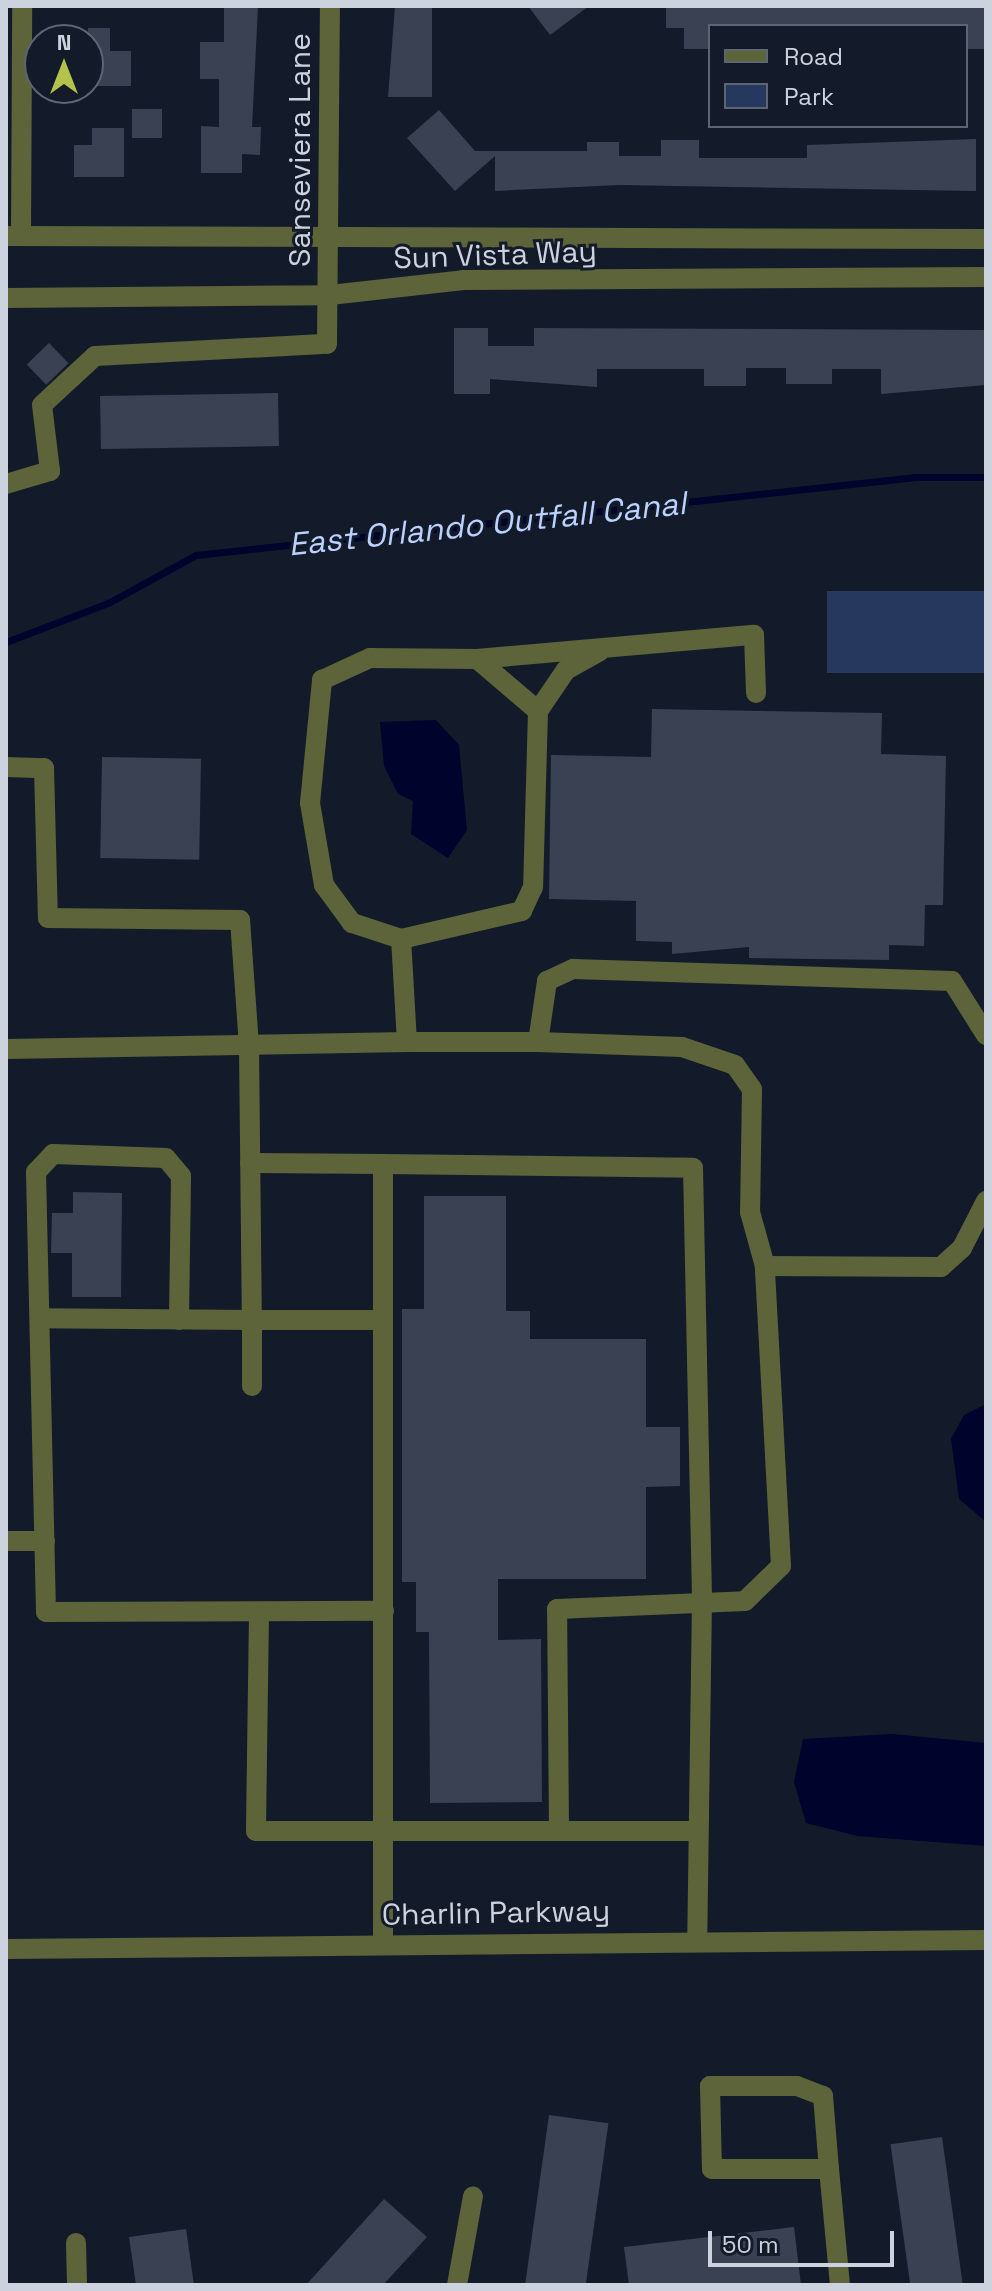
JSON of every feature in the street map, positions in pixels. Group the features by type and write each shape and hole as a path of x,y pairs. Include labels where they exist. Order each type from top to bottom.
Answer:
{"street":[{"path":"14,235 22,6"},
{"name":"Sanseviera Lane","path":"6,484 50,471 42,405 95,356 327,344 331,235 330,6"},
{"name":"Sun Vista Way","path":"14,235 986,239"},
{"name":"Sun Vista Way","path":"6,298 330,295 463,280 986,277"},
{"path":"607,648 566,670 538,711 533,887 522,911 401,939 352,923 324,885 310,803 315,697 322,680 370,658 477,659 754,635 756,693"},
{"path":"477,659 538,711"},
{"path":"6,767 44,768 48,918 240,920 249,1046 252,1386"},
{"path":"401,939 407,1042"},
{"path":"538,1042 547,981 573,969 952,981 986,1035"},
{"path":"6,1049 538,1042 682,1047 735,1065 752,1089 750,1212 765,1266 781,1566 745,1601 702,1599 557,1609 559,1829"},
{"path":"179,1320 181,1176 166,1158 53,1154 36,1172 46,1612 384,1611"},
{"path":"250,1163 693,1168 702,1599 697,1940"},
{"path":"383,1164 383,1944"},
{"path":"765,1266 941,1267 962,1248 986,1201"},
{"path":"40,1314 179,1320 383,1320"},
{"path":"6,1541 45,1541"},
{"path":"259,1613 256,1831 698,1831"},
{"name":"Charlin Parkway","path":"6,1949 697,1940 986,1940"},
{"path":"829,2169 712,2169 710,2086 797,2086 823,2096 840,2285"},
{"path":"457,2285 473,2196"},
{"path":"76,2243 77,2285"}],"green space":[{"path":"827,591 985,591 985,673 827,673"}],"shaded area":[{"path":"436,720 459,745 467,830 448,858 411,834 413,801 398,794 384,766 380,722"},
{"path":"986,1404 986,1522 959,1499 951,1439 964,1415"},
{"path":"892,1734 986,1743 986,1846 857,1836 806,1823 794,1782 803,1739"}],"building":[{"path":"224,6 258,6 252,127 261,127 260,155 242,154 242,173 201,173 201,126 219,127 219,79 200,79 200,42 224,42"},
{"path":"395,6 432,6 432,97 388,97"},
{"path":"528,6 589,6 550,35"},
{"path":"666,6 986,6 986,49 968,49 968,24 708,24 708,49 684,49 684,28 666,28"},
{"path":"104,28 110,28 110,51 131,51 131,86 104,86"},
{"path":"132,109 162,109 162,138 132,138"},
{"path":"439,110 475,151 587,151 587,142 619,142 619,156 661,156 661,140 699,140 699,158 807,158 807,145 976,139 976,191 619,185 495,191 495,156 455,191 407,138"},
{"path":"92,128 124,128 124,177 74,177 74,145 92,145"},
{"path":"454,328 488,328 488,346 534,346 534,328 986,330 986,385 881,394 881,369 832,369 832,384 786,384 786,368 746,368 746,386 704,386 704,369 597,369 597,387 490,379 490,394 454,394"},
{"path":"49,343 68,363 46,385 27,365"},
{"path":"278,393 279,446 101,449 100,396"},
{"path":"652,709 882,713 881,754 946,756 943,905 925,905 924,946 889,945 889,960 749,958 749,947 672,954 672,942 636,941 636,901 549,899 551,755 651,757"},
{"path":"102,757 201,759 199,860 100,858"},
{"path":"73,1192 122,1193 121,1297 72,1297 72,1253 51,1253 52,1213 73,1213"},
{"path":"424,1196 506,1196 506,1311 530,1311 530,1339 646,1339 646,1427 680,1427 680,1486 646,1487 646,1579 498,1579 498,1640 541,1639 542,1802 430,1803 429,1632 416,1632 416,1582 402,1582 402,1309 424,1309"},
{"path":"549,2115 608,2123 586,2285 525,2285"},
{"path":"942,2137 963,2285 910,2285 891,2144"},
{"path":"384,2199 427,2237 383,2285 306,2285"},
{"path":"794,2227 801,2285 629,2285 624,2247"},
{"path":"186,2229 194,2285 136,2285 129,2237"}],"waterway":[{"name":"East Orlando Outfall Canal","path":"6,642 110,602 196,555 916,477 986,477"}]}
